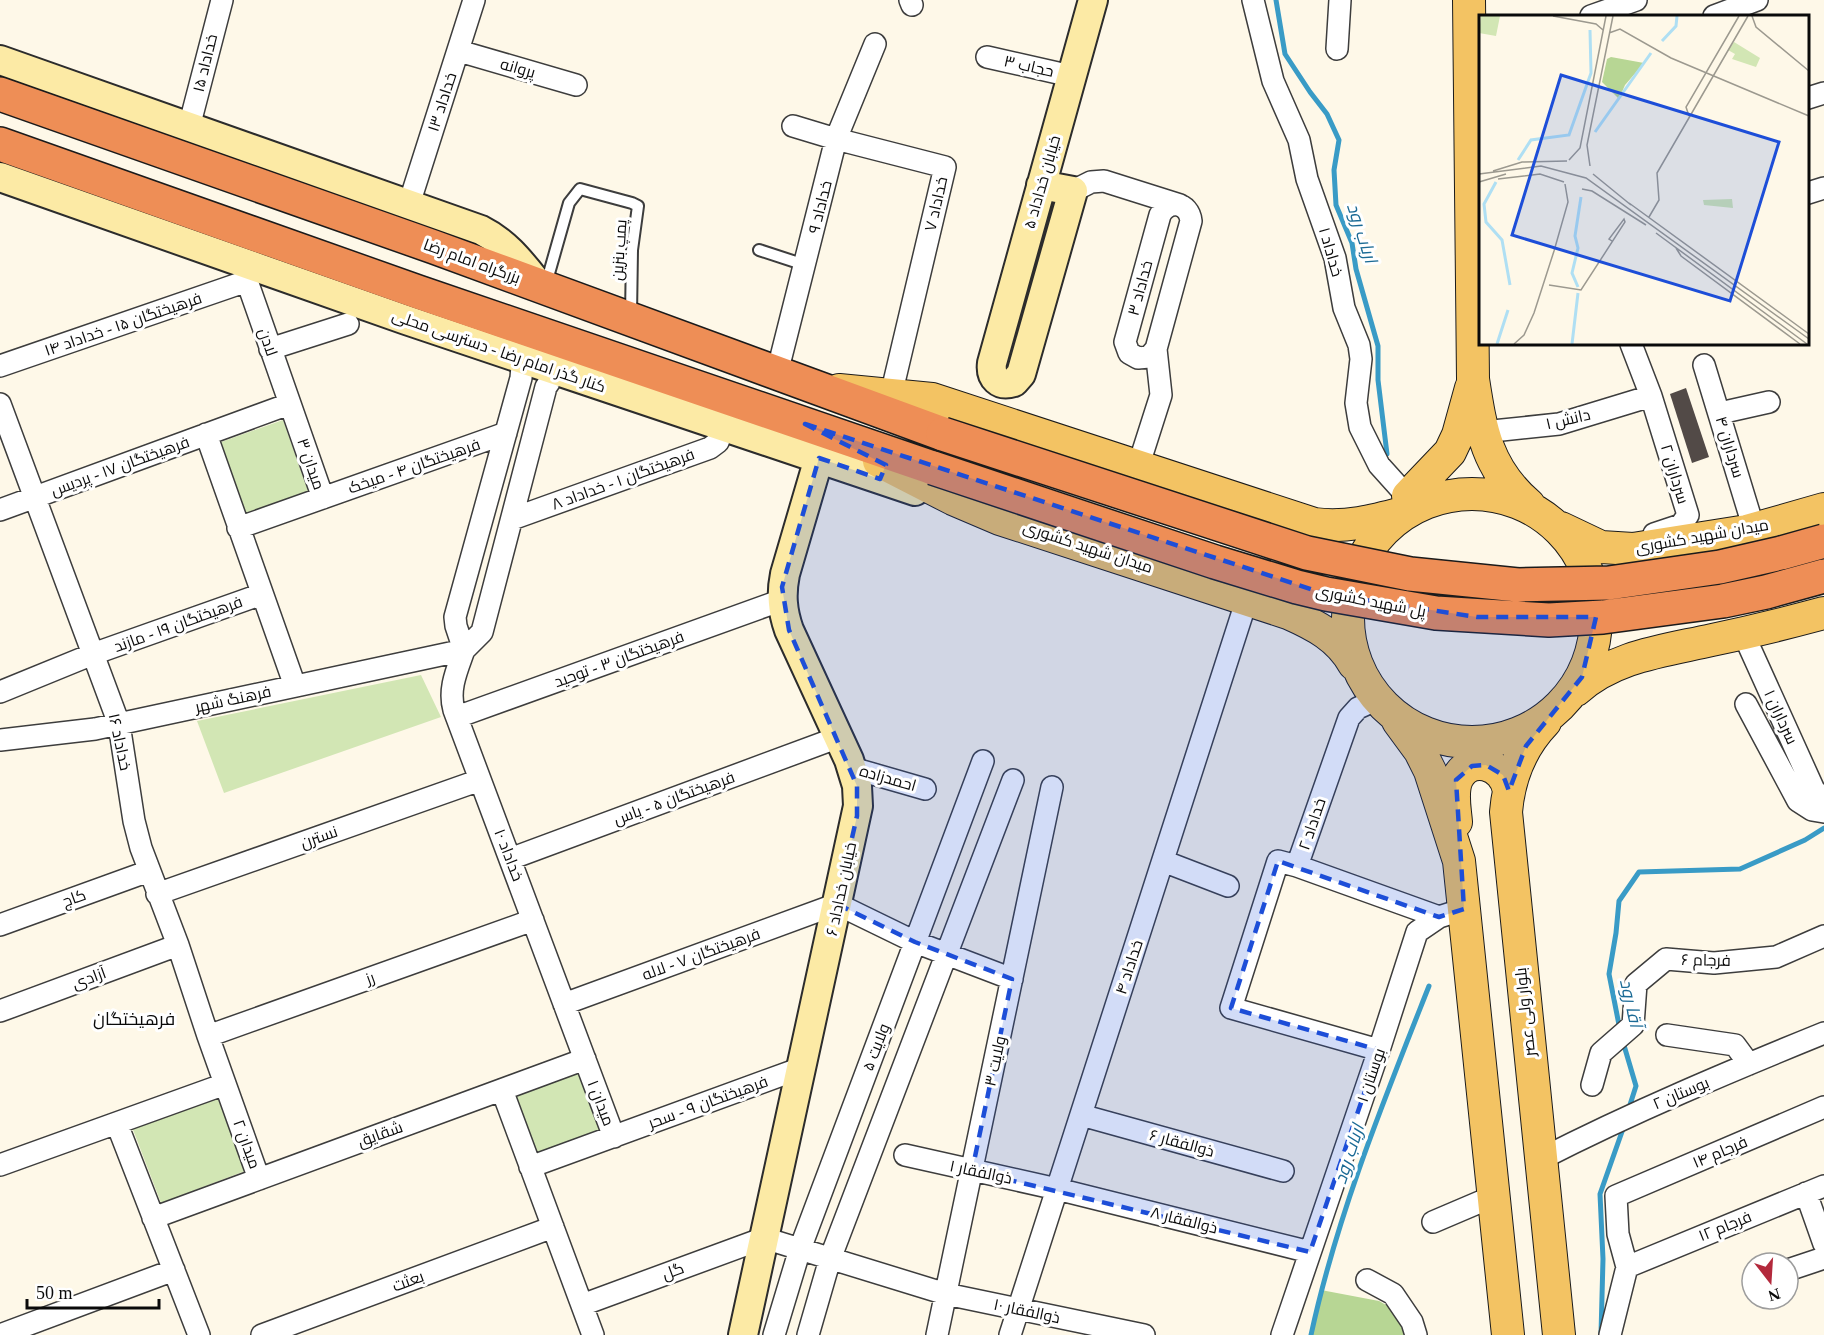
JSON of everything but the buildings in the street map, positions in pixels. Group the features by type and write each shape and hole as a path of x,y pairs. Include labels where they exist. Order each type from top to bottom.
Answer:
{"highway":[{"name":"بزرگراه امام رضا","path":"0,94 542,287 820,389 950,420"},
{"path":"0,144 418,292 805,424"},
{"name":"پل شهید کشوری","path":"950,420 1307,553 1419,575 1518,585 1609,583 1720,567 1824,541"},
{"name":"پل شهید کشوری","path":"805,424 1215,562 1326,594 1436,613 1540,620 1603,616 1724,601 1824,576"}],"main road":[{"name":"خیابان خداداد ۵","path":"950,420 982,397 1093,0"},
{"path":"1468,0 1475,45 1473,379 1483,432 1498,472 1514,492 1543,517"},
{"path":"0,60 409,204 490,235 512,252 542,287"},
{"path":"0,78 56,80"},
{"name":"کنار گذر امام رضا - دسترسی محلی","path":"0,177 384,312 1000,519"},
{"path":"1041,185 1073,191"},
{"name":"خیابان خداداد ۵","path":"992,363 994,378 1003,384 1014,382 1021,374 1073,191"},
{"path":"384,312 441,317 579,362 674,379"},
{"path":"1412,504 1450,452 1458,435 1473,379"},
{"name":"میدان شهید کشوری","path":"820,389 933,399 950,420 1138,467 1314,524 1342,526 1365,523 1412,504 1478,494 1515,502 1576,536 1601,547 1633,549 1754,529 1824,509"},
{"name":"میدان شهید کشوری","path":"805,424 952,499 1000,519 1288,613 1338,641 1376,695 1408,725 1430,735 1453,741 1476,742 1500,739 1522,732 1543,720 1596,674 1628,659 1824,613"},
{"name":"خیابان خداداد ۶","path":"744,1332 858,806 857,786 852,768 789,630 782,600 784,574 819,459"},
{"name":"میدان شهید کشوری","path":"1376,695 1352,653 1348,630 1348,606 1353,582 1363,558 1377,538 1412,504"},
{"name":"میدان شهید کشوری","path":"1543,517 1566,538 1581,558 1591,582 1596,606 1596,631 1590,655 1582,677 1564,701"},
{"path":"1288,613 1301,613 1322,603 1330,595 1338,574 1339,562 1331,541 1323,532 1301,519"},
{"path":"1708,538 1650,557 1641,564 1629,581 1626,602 1640,630 1658,640 1668,642 1730,636"},
{"path":"1376,695 1412,738 1424,759 1438,790 1459,861"},
{"name":"بلوار ولی عصر","path":"1559,1335 1506,823 1509,791 1516,766 1534,733 1564,701"},
{"path":"1508,1335 1494,1196 1452,913 1459,861 1454,789 1460,774 1478,764 1492,766 1503,775 1508,783 1509,791"}],"street":[{"name":"خداداد ۱۵","path":"189,127 222,0"},
{"name":"خداداد ۱۳","path":"409,204 474,0"},
{"name":"خداداد ۱","path":"1253,0 1273,81 1299,140 1307,179 1335,258 1344,308 1359,345 1361,360 1356,403 1360,427 1379,465 1412,504"},
{"path":"1338,49 1340,0"},
{"path":"1594,15 1636,0"},
{"path":"1718,15 1756,6"},
{"name":"خداداد ۹","path":"777,373 836,139 875,44"},
{"name":"پروانه","path":"459,51 576,86"},
{"name":"حجاب ۳","path":"987,57 1071,76"},
{"path":"1809,99 1824,93"},
{"name":"خداداد ۷","path":"793,126 945,167 891,395"},
{"path":"1073,191 1091,182 1104,182 1180,205"},
{"path":"1809,193 1824,188"},
{"name":"خداداد ۳","path":"1138,467 1161,395 1156,349 1191,221 1188,211 1175,204 1166,207 1160,215 1126,338 1126,348 1129,353 1138,358 1149,357 1156,349"},
{"name":"لادن","path":"247,281 290,404"},
{"name":"فرهیختگان ۱۵ - خداداد ۱۴","path":"0,366 247,281"},
{"path":"270,349 348,324"},
{"name":"سرداران ۲","path":"1601,547 1675,528 1681,525 1688,515 1651,396 1631,345"},
{"path":"464,650 455,617 523,372 517,357"},
{"name":"سرداران ۴","path":"1704,365 1754,529"},
{"name":"خداداد ۱۰","path":"563,372 552,378 546,387 482,632 464,650 451,695 480,780 585,1059"},
{"name":"دانش ۱","path":"1483,432 1559,424 1651,396"},
{"path":"1720,413 1769,402"},
{"name":"خداداد ۱۶","path":"0,404 119,724 135,827 225,1084"},
{"path":"290,404 206,434 295,686"},
{"name":"میدان ۳","path":"238,528 322,498 290,404"},
{"name":"فرهیختگان ۱ - خداداد ۸","path":"512,519 710,448 720,438 724,427"},
{"name":"فرهیختگان ۴ - میخک","path":"322,498 506,433"},
{"name":"فرهیختگان ۱۷ - پردیس","path":"0,510 206,434"},
{"name":"فرهیختگان ۱۹ - مازند","path":"0,692 93,654 262,594"},
{"name":"خداداد ۴","path":"1010,1335 1247,599"},
{"name":"فرهیختگان ۳ - توحید","path":"457,717 782,600"},
{"name":"سرداران ۱","path":"1730,636 1815,792 1824,796"},
{"name":"فرهنگ شهر","path":"0,740 59,734 119,724 464,650"},
{"name":"خداداد ۲","path":"1376,695 1349,718 1297,866 1278,861 1231,1008 1379,1050"},
{"path":"1746,704 1798,801 1812,810 1824,812"},
{"name":"فرهیختگان ۵ - یاس","path":"510,860 839,737"},
{"name":"ولایت ۵","path":"774,1335 800,1249 983,761"},
{"name":"احمدزاده","path":"852,768 925,789"},
{"name":"نسترن","path":"157,894 480,780"},
{"name":"ولایت ۵","path":"808,1335 830,1260 1013,780"},
{"name":"ولایت ۳","path":"937,1335 1052,787"},
{"path":"1163,861 1228,886"},
{"path":"1297,866 1452,913"},
{"name":"کاج","path":"0,925 149,871"},
{"path":"837,904 915,942 1012,979"},
{"name":"فرهیختگان ۷ - لاله","path":"564,1004 837,904"},
{"name":"بوستان ۱","path":"1282,1335 1417,932 1452,913"},
{"name":"رز","path":"208,1036 533,920"},
{"name":"فرجام ۶","path":"1592,1085 1601,1053 1633,1025 1636,984 1665,959 1714,963 1776,957 1824,936"},
{"name":"آزادی","path":"0,1011 178,945"},
{"name":"بوستان ۲","path":"1541,1159 1600,1128 1824,1033"},
{"path":"1667,1035 1735,1045 1749,1064"},
{"name":"میدان ۱","path":"502,1089 585,1059 614,1137 530,1167"},
{"name":"فرهیختگان ۹ - سحر","path":"614,1137 801,1068"},
{"path":"0,1165 225,1084"},
{"name":"میدان ۲","path":"153,1218 259,1179 225,1084"},
{"path":"502,1089 593,1335"},
{"name":"شقایق","path":"259,1179 502,1089"},
{"name":"فرجام ۱۴","path":"1627,1267 1618,1234 1616,1196 1824,1107"},
{"name":"ذوالفقار ۶","path":"1081,1115 1284,1171"},
{"path":"117,1124 199,1335"},
{"name":"ذوالفقار ۱","path":"905,1155 1058,1189"},
{"name":"ذوالفقار ۸","path":"1058,1189 1310,1252"},
{"path":"1815,1190 1824,1244"},
{"name":"فرجام ۱۲","path":"1627,1267 1815,1190"},
{"path":"1433,1222 1494,1196"},
{"name":"بعثت","path":"262,1335 553,1227"},
{"name":"ذوالفقار ۱۰","path":"764,1238 946,1294 1144,1335"},
{"name":"گل","path":"582,1305 764,1238"},
{"path":"1800,1266 1824,1258"},
{"path":"1610,1335 1627,1267"},
{"path":"0,1335 174,1270"},
{"path":"1367,1280 1393,1294 1412,1322 1416,1335"}],"lane":[{"name":"پمپ بنزین","path":"542,287 569,203 580,189 632,203 638,206 632,250 630,319"},
{"path":"759,250 805,265"}],"highlighted area":[{"path":"805,424 1326,594 1477,617 1596,617 1582,677 1526,746 1509,791 1503,775 1486,765 1472,766 1456,780 1464,909 1439,917 1278,861 1231,1008 1379,1050 1310,1252 972,1171 1012,979 915,942 837,904 857,816 857,786 789,630 782,587 819,458 880,479 886,465"}],"green space":[{"path":"283,420 308,491 246,513 221,442"},
{"path":"421,675 441,717 224,793 197,721"},
{"path":"580,1072 603,1131 537,1156 515,1097"},
{"path":"217,1096 245,1171 161,1203 132,1127"},
{"path":"1321,1290 1379,1301 1409,1318 1415,1335 1311,1335"}],"waterway":[{"name":"ارباب رود","path":"1276,0 1285,54 1327,114 1339,140 1334,170 1336,205 1352,243 1356,269 1378,346 1378,380 1387,454"},
{"name":"آقا رود","path":"1620,1030 1609,974 1619,901 1639,872 1740,869 1805,840 1824,828"},
{"name":"ارباب رود","path":"1311,1335 1348,1202 1429,986"},
{"name":"آقا رود","path":"1623,1042 1636,1086 1628,1111"},
{"name":"آقا رود","path":"1601,1334 1603,1259 1600,1194 1624,1126"}],"district":[{"name":"فرهیختگان","path":"134,1019"}]}
